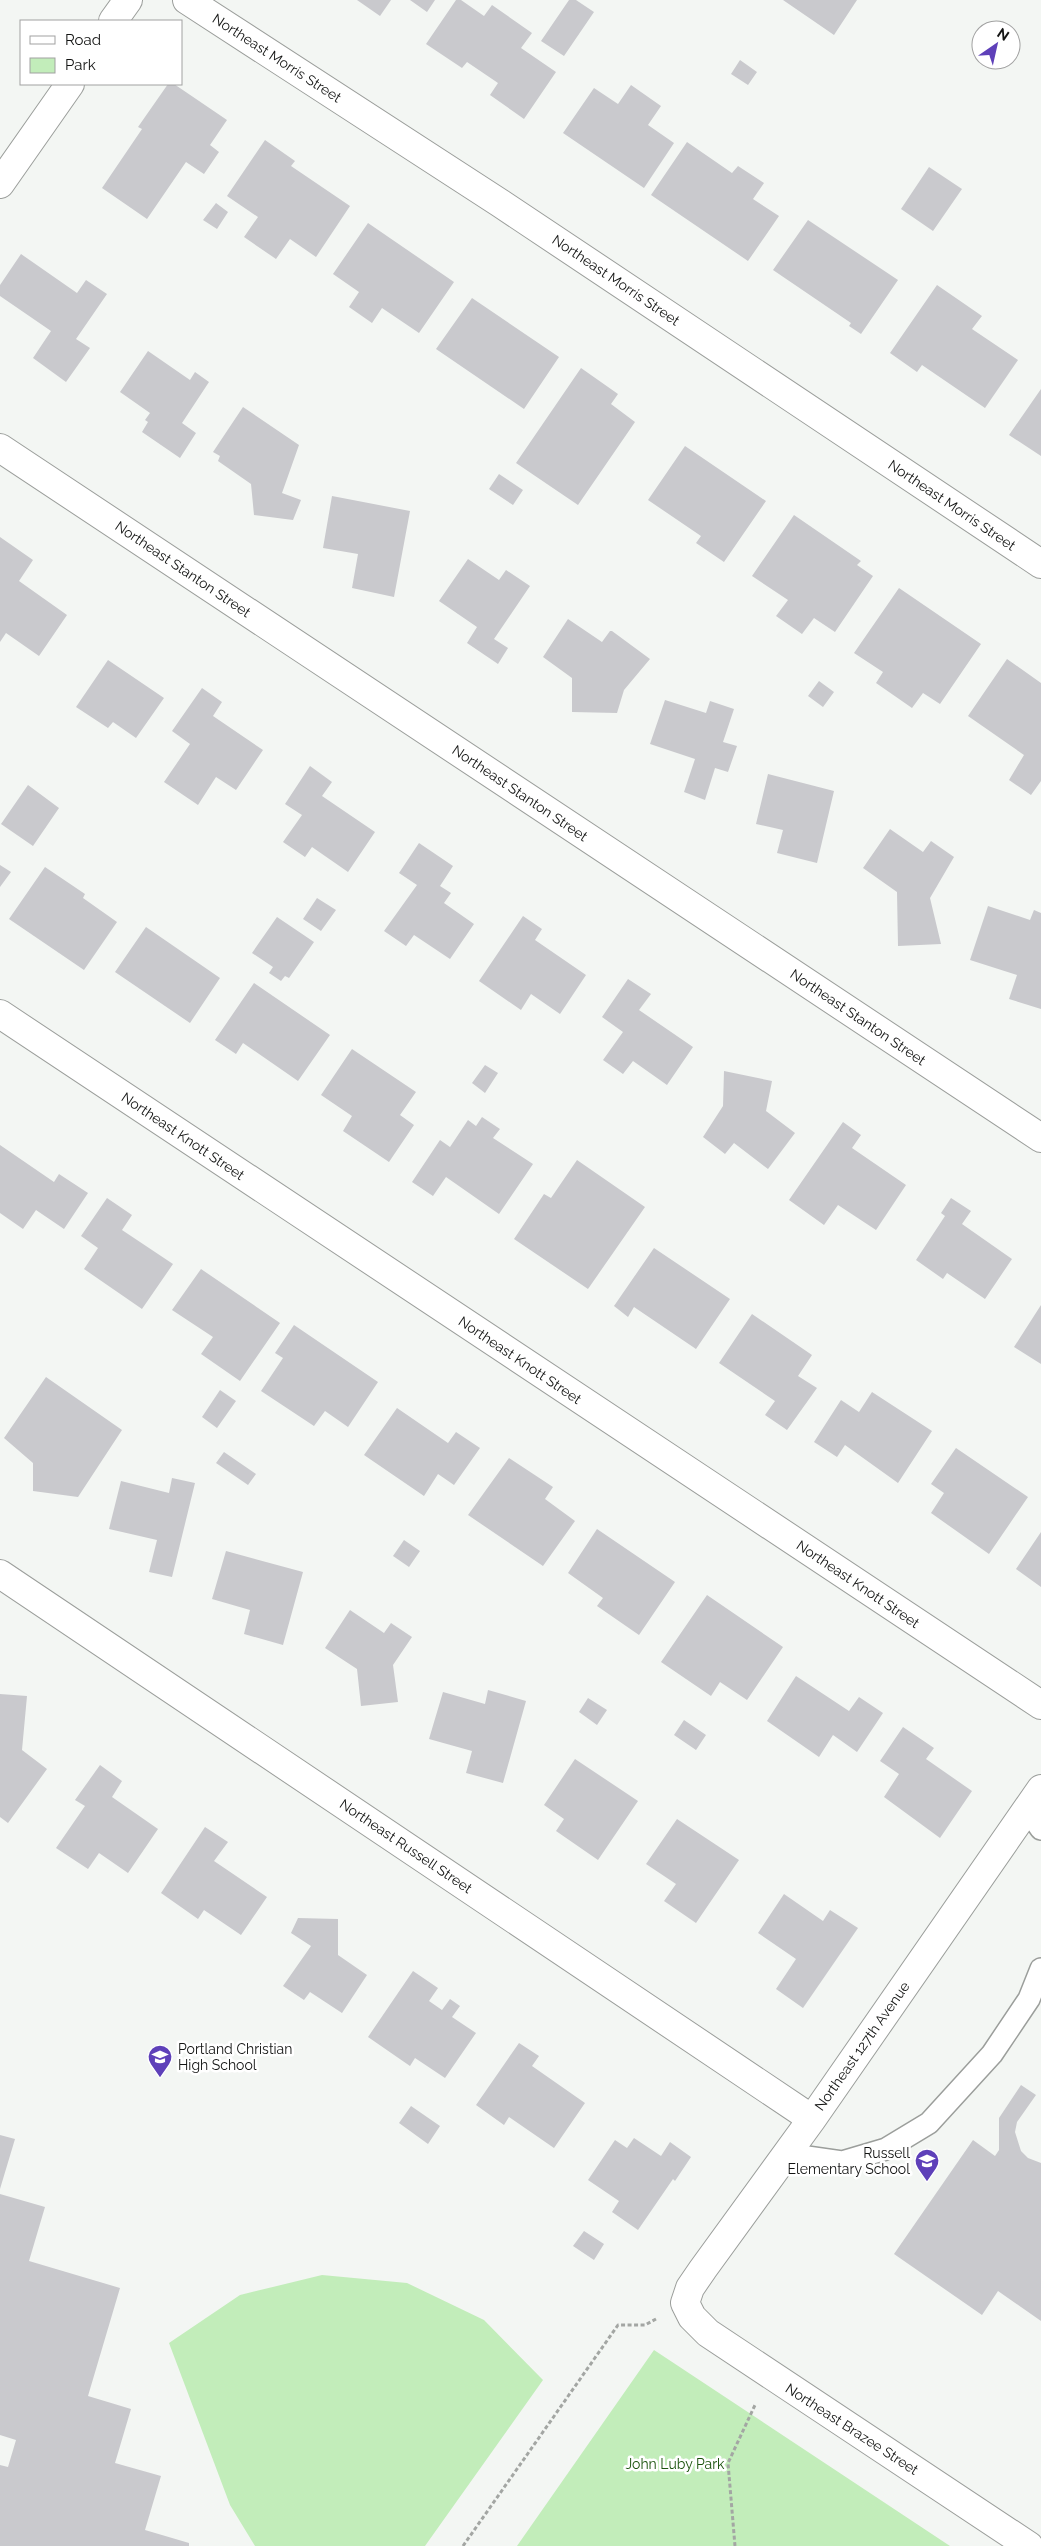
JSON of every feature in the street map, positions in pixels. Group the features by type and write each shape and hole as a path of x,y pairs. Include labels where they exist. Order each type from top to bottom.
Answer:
{"street":[{"path":"114,20 128,0"},
{"name":"Northeast Morris Street","path":"187,0 500,202 1041,564"},
{"path":"0,184 69,85"},
{"name":"Northeast Stanton Street","path":"0,448 1041,1138"},
{"name":"Northeast Knott Street","path":"0,1014 1041,1705"},
{"name":"Northeast Russell Street","path":"0,1574 812,2119"},
{"name":"Northeast 127th Avenue","path":"685,2303 690,2288 699,2275 1036,1809"},
{"name":"Northeast Brazee Street","path":"685,2303 692,2317 708,2333 1029,2546"}],"lane":[{"path":"786,2154 842,2162 886,2149 929,2123 992,2054 1029,1999 1041,1969"}],"path":[{"path":"464,2546 618,2325 645,2325 685,2303"},
{"path":"735,2546 728,2463 769,2374"}],"green space":[{"path":"322,2275 407,2283 484,2320 543,2380 425,2546 255,2546 230,2505 169,2343 240,2295"},
{"name":"John Luby Park","path":"654,2350 950,2546 517,2546"}],"building":[{"path":"357,0 391,0 380,16"},
{"path":"410,0 435,0 427,12"},
{"path":"456,0 461,0 484,16 492,5 532,33 521,48 556,72 524,119 490,95 498,83 467,62 462,68 426,44"},
{"path":"569,0 576,0 594,12 564,56 541,41"},
{"path":"783,0 857,0 834,35"},
{"path":"740,60 757,72 748,85 731,74"},
{"path":"167,85 175,85 227,120 210,145 219,152 204,174 186,162 147,219 102,188 142,129 138,127"},
{"path":"631,85 661,106 648,125 674,143 644,188 563,133 594,88 618,104"},
{"path":"265,140 295,161 291,166 350,206 316,257 290,239 276,259 244,237 258,217 227,196"},
{"path":"687,142 732,173 738,166 764,183 753,199 779,216 748,261 651,195"},
{"path":"929,167 962,189 933,231 901,209"},
{"path":"216,203 228,212 217,229 203,220"},
{"path":"808,220 898,280 861,334 849,326 851,323 773,270"},
{"path":"368,223 454,282 419,333 382,308 372,323 349,307 359,292 333,274"},
{"path":"21,254 77,293 86,280 107,294 76,339 90,348 66,382 33,358 51,331 0,296 0,285"},
{"path":"937,285 982,316 972,329 1018,360 985,408 922,365 917,372 890,353"},
{"path":"472,298 559,357 524,409 436,349"},
{"path":"148,351 190,380 195,372 209,382 182,423 196,433 180,458 142,432 148,422 145,420 150,413 120,392"},
{"path":"581,368 618,394 611,404 635,422 578,505 516,463"},
{"path":"1041,389 1041,456 1009,435"},
{"path":"243,407 299,445 282,493 301,500 293,520 254,515 251,484 218,461 220,456 213,452"},
{"path":"685,446 766,501 724,562 696,543 701,536 648,500"},
{"path":"499,474 523,490 513,505 489,489"},
{"path":"332,496 410,511 394,597 352,588 358,554 323,548"},
{"path":"794,515 861,561 857,565 873,576 835,632 814,618 802,634 776,616 788,600 752,576"},
{"path":"0,537 33,560 19,581 67,615 39,656 6,633 0,642"},
{"path":"468,559 499,580 506,570 530,586 494,639 508,648 498,664 467,643 477,627 439,601"},
{"path":"899,588 981,644 940,704 923,693 912,708 876,683 883,672 854,653"},
{"path":"568,619 602,642 612,631 650,659 624,690 617,713 572,712 572,678 543,657"},
{"path":"1007,659 1041,683 1041,781 1031,795 1009,780 1024,755 968,716"},
{"path":"108,660 164,698 136,738 113,722 108,728 76,707"},
{"path":"819,681 834,692 823,707 808,696"},
{"path":"202,688 222,702 213,716 263,750 236,790 216,777 198,805 164,782 190,744 172,731"},
{"path":"665,700 706,713 710,701 734,709 723,742 737,746 728,772 715,768 705,800 684,792 695,759 650,744"},
{"path":"310,766 332,782 322,796 375,832 348,872 312,847 305,857 283,842 302,815 285,804"},
{"path":"768,774 834,791 817,863 777,853 783,830 756,824"},
{"path":"28,785 59,808 33,846 1,824"},
{"path":"890,829 923,852 931,841 954,857 930,898 941,944 898,946 897,892 863,868"},
{"path":"419,843 453,866 440,886 451,893 444,903 474,924 450,959 414,935 406,946 384,931 417,885 399,873"},
{"path":"0,865 11,872 0,887"},
{"path":"45,867 85,894 83,898 117,922 84,970 9,919"},
{"path":"317,898 336,910 321,931 303,919"},
{"path":"988,906 1030,920 1034,910 1041,913 1041,1009 1009,999 1017,975 970,960"},
{"path":"523,916 542,929 535,940 586,975 560,1014 531,994 521,1010 479,981"},
{"path":"277,917 314,942 289,978 285,976 281,981 269,973 273,967 252,953"},
{"path":"146,927 220,978 190,1023 115,972"},
{"path":"628,979 651,994 639,1010 693,1047 667,1085 633,1061 623,1074 603,1060 623,1032 602,1017"},
{"path":"254,983 330,1035 298,1081 243,1043 236,1054 215,1040"},
{"path":"352,1049 416,1092 400,1115 414,1125 389,1162 343,1131 352,1116 321,1095"},
{"path":"485,1065 498,1073 485,1093 472,1083"},
{"path":"724,1071 772,1081 766,1111 795,1133 768,1169 734,1143 725,1154 703,1137 723,1106"},
{"path":"482,1117 500,1129 493,1138 533,1164 499,1214 446,1177 433,1196 412,1182 440,1140 450,1147 468,1120 476,1126"},
{"path":"843,1122 861,1135 852,1148 906,1185 876,1230 838,1205 824,1225 789,1200"},
{"path":"0,1145 54,1182 59,1174 88,1193 64,1229 36,1210 23,1229 0,1213"},
{"path":"577,1160 645,1207 588,1289 514,1239 544,1194 551,1198"},
{"path":"107,1198 132,1215 122,1230 173,1264 142,1309 84,1269 98,1248 81,1236"},
{"path":"951,1198 971,1211 962,1224 1012,1259 985,1299 947,1273 943,1279 916,1260 945,1216 941,1213"},
{"path":"654,1248 730,1299 696,1349 634,1307 628,1317 614,1306"},
{"path":"201,1269 280,1323 240,1381 201,1354 213,1337 172,1310"},
{"path":"1041,1305 1041,1364 1014,1347"},
{"path":"752,1314 812,1355 798,1376 817,1388 787,1430 765,1415 775,1401 719,1363"},
{"path":"294,1325 378,1382 348,1427 325,1411 314,1426 261,1391 283,1358 275,1353"},
{"path":"46,1377 122,1430 78,1497 33,1491 33,1463 4,1438"},
{"path":"220,1390 236,1401 217,1428 202,1417"},
{"path":"872,1392 932,1431 898,1483 845,1445 837,1457 814,1442 841,1400 859,1412"},
{"path":"397,1408 448,1443 456,1432 480,1448 454,1485 438,1474 424,1496 364,1455"},
{"path":"956,1448 1028,1497 989,1554 931,1513 944,1493 931,1484"},
{"path":"224,1452 256,1474 248,1485 216,1463"},
{"path":"509,1458 553,1487 545,1499 575,1521 543,1566 468,1515"},
{"path":"172,1478 195,1483 172,1577 149,1572 157,1540 109,1529 121,1481 169,1493"},
{"path":"597,1529 675,1582 639,1635 597,1606 603,1598 568,1573"},
{"path":"1041,1532 1041,1587 1016,1569"},
{"path":"404,1540 420,1551 409,1567 393,1556"},
{"path":"226,1551 303,1572 283,1645 244,1634 250,1610 212,1599"},
{"path":"707,1595 783,1647 747,1700 720,1682 711,1696 661,1662"},
{"path":"350,1610 384,1633 391,1623 412,1637 393,1665 398,1702 361,1706 357,1669 325,1648"},
{"path":"796,1676 849,1711 859,1697 883,1713 857,1752 833,1735 819,1757 767,1721"},
{"path":"488,1690 526,1701 503,1783 466,1773 472,1751 429,1739 443,1692 485,1704"},
{"path":"0,1694 27,1696 22,1750 47,1769 8,1823 0,1817"},
{"path":"588,1698 607,1710 597,1725 579,1712"},
{"path":"684,1720 706,1735 696,1750 674,1735"},
{"path":"903,1727 934,1748 926,1759 972,1791 940,1838 884,1797 899,1774 880,1761"},
{"path":"575,1759 638,1801 598,1860 556,1831 564,1819 544,1805"},
{"path":"100,1765 122,1781 112,1797 158,1829 128,1873 99,1853 88,1869 56,1848 85,1806 75,1800"},
{"path":"677,1819 739,1860 696,1923 664,1901 676,1884 646,1864"},
{"path":"205,1827 228,1842 214,1861 267,1897 241,1935 204,1910 198,1919 161,1893"},
{"path":"784,1894 823,1921 830,1910 858,1928 803,2008 776,1989 796,1959 758,1933"},
{"path":"298,1918 338,1919 338,1955 367,1975 342,2013 310,1992 304,2000 283,1986 311,1946 291,1933"},
{"path":"413,1971 438,1988 429,2001 442,2010 450,1999 460,2006 452,2017 476,2033 445,2078 415,2058 410,2066 368,2037"},
{"path":"519,2043 539,2056 532,2066 585,2103 554,2148 509,2117 504,2125 476,2105"},
{"path":"1021,2085 1036,2095 1017,2122 1015,2132 1021,2151 1028,2158 1041,2163 1041,2321 998,2291 982,2315 894,2254 973,2140 995,2156 999,2150 999,2118"},
{"path":"411,2106 440,2126 428,2144 399,2123"},
{"path":"0,2135 15,2139 0,2189"},
{"path":"634,2138 661,2156 670,2142 691,2157 675,2181 673,2179 638,2230 612,2212 619,2201 588,2180 615,2140 627,2148"},
{"path":"0,2194 45,2207 29,2261 120,2288 88,2396 131,2409 115,2463 161,2476 145,2530 189,2543 189,2546 0,2546 0,2465 8,2467 16,2440 0,2435"},
{"path":"584,2231 604,2244 594,2260 573,2246"}],"place":[{"name":"Portland Christian High School","path":"160,2078"},
{"name":"Russell Elementary School","path":"927,2182"}]}
